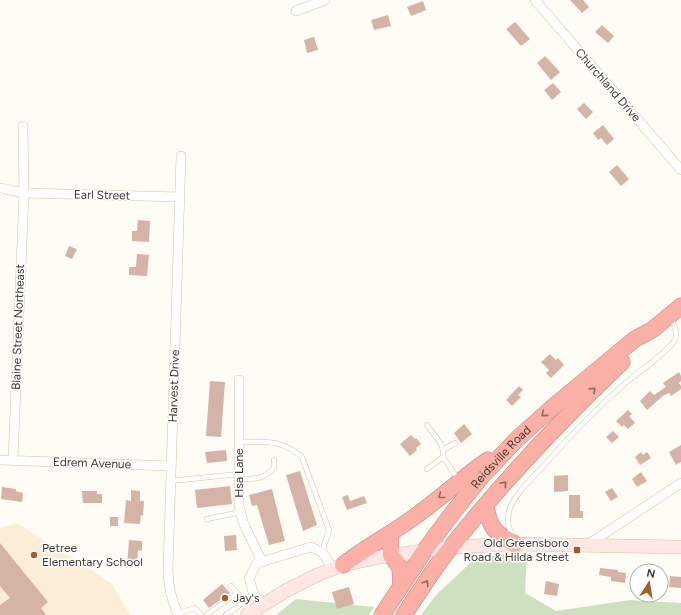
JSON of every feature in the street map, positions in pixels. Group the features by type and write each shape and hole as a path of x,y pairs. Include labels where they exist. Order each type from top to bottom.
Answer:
{"highway":[{"name":"Reidsville Road","path":"382,615 426,550 468,493 517,439 554,406 635,339 652,330 675,311"},
{"name":"Reidsville Road","path":"404,615 438,565 515,471 591,391 640,345 652,330"},
{"path":"338,567 418,515 484,462 517,439"},
{"path":"486,505 488,518 494,530 503,538 516,544"},
{"path":"390,534 391,555 400,568 402,586"}],"main road":[{"path":"251,609 301,583 338,567 367,559 391,555 452,547 516,544 681,547"}],"street":[{"path":"296,12 325,0"},
{"name":"Churchland Drive","path":"535,0 681,170"},
{"name":"Blaine Street Northeast","path":"13,460 24,193 22,126"},
{"name":"Harvest Drive","path":"177,615 173,604 168,576 181,156"},
{"name":"Earl Street","path":"0,188 24,193 180,197"},
{"name":"Hsa Lane","path":"239,380 239,506 243,522 262,562"},
{"name":"Edrem Avenue","path":"0,460 172,466"},
{"path":"587,545 681,483"},
{"path":"251,609 253,592 249,578 257,563 311,547 322,552 338,567"}],"lane":[{"path":"516,544 508,524 510,509 514,500 527,482 582,424 621,387 674,342 676,335 675,311"},
{"path":"427,425 441,444 443,458 460,482"},
{"path":"239,442 276,443 293,449 302,457 329,530 322,552"},
{"path":"443,450 455,443"},
{"path":"427,469 443,458"},
{"path":"170,481 239,477 260,478 274,468 274,460"},
{"path":"208,519 241,512"},
{"path":"226,615 251,609 231,586"},
{"path":"206,615 237,593"},
{"path":"177,615 195,608 201,615"}],"shaded area":[{"name":"Petree Elementary School","path":"17,523 111,583 130,615 0,615 0,528"}],"green space":[{"path":"527,552 525,593 556,611 629,600 629,603 681,603 681,615 421,615 437,594 476,558"},
{"path":"296,599 374,607 369,615 276,615"}],"building":[{"path":"570,0 583,0 589,7 582,13"},
{"path":"423,1 426,10 411,16 407,7"},
{"path":"388,15 391,26 374,30 371,20"},
{"path":"515,22 530,39 521,46 506,29"},
{"path":"602,25 614,36 608,43 595,32"},
{"path":"314,37 318,50 307,53 304,40"},
{"path":"545,56 560,72 551,80 537,63"},
{"path":"553,83 561,92 552,100 544,90"},
{"path":"584,103 593,112 586,119 577,109"},
{"path":"603,125 614,139 607,145 601,138 598,140 593,133"},
{"path":"617,165 629,179 621,186 609,172"},
{"path":"138,220 150,221 149,242 132,241 132,231 137,231"},
{"path":"69,246 77,249 72,259 65,256"},
{"path":"137,254 149,255 147,276 129,275 129,267 136,267"},
{"path":"550,354 556,360 558,358 564,365 551,378 546,373 549,370 541,362"},
{"path":"679,372 681,376 681,381 679,383 681,389 671,396 669,393 664,395 647,410 640,401 650,391 654,395 666,387 663,383"},
{"path":"210,381 225,382 221,437 206,436"},
{"path":"519,386 523,390 518,395 521,397 512,406 506,400"},
{"path":"628,410 632,414 629,416 635,423 628,429 624,425 622,427 616,421"},
{"path":"464,424 472,434 461,443 454,433"},
{"path":"613,431 619,437 612,443 606,437"},
{"path":"411,435 421,444 410,456 400,444"},
{"path":"681,445 681,462 676,465 669,452"},
{"path":"226,450 227,461 207,463 205,452"},
{"path":"641,452 643,455 647,452 651,458 640,465 635,457"},
{"path":"300,471 317,525 303,531 286,475"},
{"path":"641,472 647,481 637,487 632,479"},
{"path":"568,475 568,491 554,492 554,476"},
{"path":"230,486 232,504 197,508 195,490"},
{"path":"2,487 16,489 16,491 23,493 22,502 1,499"},
{"path":"612,488 618,497 611,501 605,492"},
{"path":"272,489 285,541 269,545 257,505 252,506 249,495"},
{"path":"131,490 140,491 140,501 144,501 143,516 141,515 140,524 124,523 126,500 131,501"},
{"path":"82,491 97,491 97,494 102,494 102,503 83,503"},
{"path":"348,495 350,501 364,496 367,503 347,510 342,497"},
{"path":"569,495 580,495 580,511 583,511 583,518 569,518"},
{"path":"110,517 118,517 118,526 110,526"},
{"path":"236,535 237,550 225,551 224,536"},
{"path":"129,540 142,541 142,551 138,550 137,566 127,566"},
{"name":"Petree Elementary School","path":"0,543 48,602 41,608 46,615 0,615 0,605 10,598 0,586"},
{"path":"600,568 618,570 618,572 626,573 625,583 611,581 611,577 599,575"},
{"path":"670,576 681,577 681,588 669,587"},
{"path":"546,581 559,584 557,596 544,594"},
{"path":"222,584 230,593 209,608 203,600"},
{"path":"349,587 354,604 337,609 332,592"}],"place":[{"name":"Old Greensboro Road & Hilda Street","path":"577,550"},
{"name":"Petree Elementary School","path":"34,555"},
{"name":"Jay's","path":"225,598"}]}
